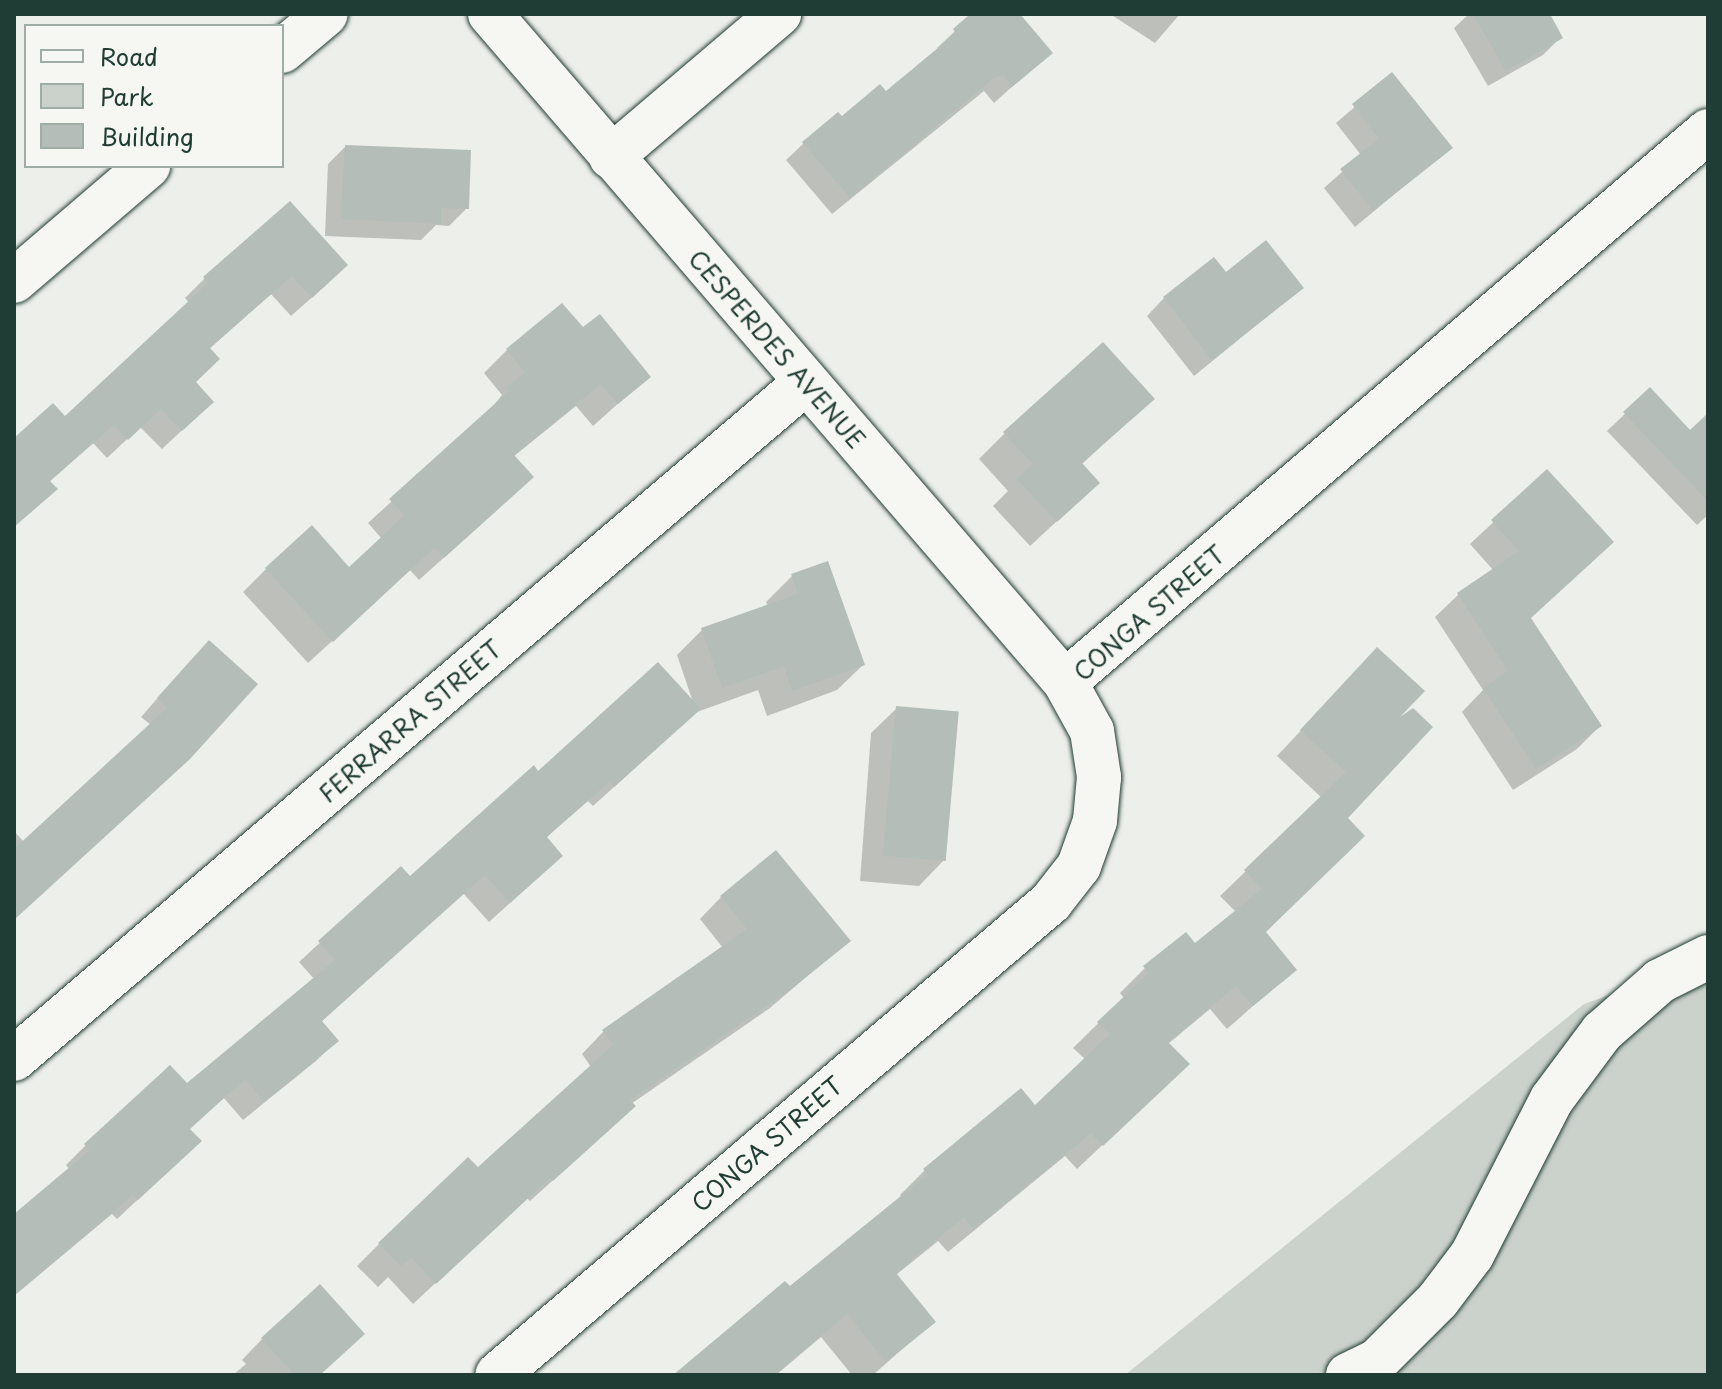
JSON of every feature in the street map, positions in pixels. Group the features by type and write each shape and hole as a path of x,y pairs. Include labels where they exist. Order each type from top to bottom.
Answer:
{"street":[{"path":"284,49 326,14"},
{"name":"CESPERDES AVENUE","path":"490,14 1065,682"},
{"path":"611,157 779,14"},
{"name":"CONGA STREET","path":"497,1375 1051,902 1079,866 1095,821 1099,777 1092,731 1065,682 1708,131"},
{"path":"14,281 146,168"},
{"name":"FERRARRA STREET","path":"14,1059 805,383"},
{"path":"1348,1375 1377,1361 1438,1300 1472,1255 1552,1099 1602,1032 1660,981 1708,957"}],"green space":[{"path":"1708,960 1708,1375 1125,1375 1584,1004"}],"building":[{"path":"970,14 1020,14 1053,53 1012,87 1003,75 994,78 850,198 802,142 838,112 842,116 880,84 886,91 956,33 953,29"},
{"path":"1473,14 1550,14 1563,38 1506,71"},
{"path":"1392,72 1453,148 1373,211 1340,169 1379,139 1352,104"},
{"path":"345,145 471,150 469,209 441,208 441,224 341,219"},
{"path":"290,201 348,265 312,298 292,276 210,348 220,359 196,382 214,402 182,431 161,409 128,440 114,425 50,481 58,489 14,527 14,438 53,403 65,416 208,283 203,277"},
{"path":"1266,240 1304,288 1212,360 1163,297 1214,257 1226,272"},
{"path":"562,303 583,327 600,314 651,377 618,404 601,384 514,455 534,477 444,558 434,548 333,642 265,568 312,525 349,567 405,515 389,499 509,391 506,388 525,372 506,349"},
{"path":"1103,342 1155,399 1082,463 1100,483 1057,522 1017,479 1033,464 1003,432"},
{"path":"1650,387 1690,430 1708,413 1708,501 1623,412"},
{"path":"1547,469 1614,542 1531,618 1602,726 1536,769 1483,688 1508,671 1457,593 1519,551 1491,520"},
{"path":"828,561 865,665 792,691 784,666 722,688 701,628 798,594 791,574"},
{"path":"209,640 258,684 190,759 14,920 14,849 167,708 157,698"},
{"path":"1377,647 1425,691 1400,717 1413,708 1433,727 1348,818 1365,836 1266,932 1297,970 1253,1006 1236,986 1168,1042 1190,1064 1103,1146 1091,1133 974,1229 964,1217 896,1273 936,1322 886,1362 847,1314 774,1375 673,1375 785,1281 790,1286 928,1174 923,1169 1021,1088 1035,1105 1110,1034 1097,1022 1149,973 1143,966 1186,932 1195,943 1262,889 1244,870 1346,772 1300,730"},
{"path":"658,662 701,709 614,787 609,782 547,837 563,856 510,903 485,875 322,1021 339,1041 264,1102 245,1079 190,1129 202,1141 138,1200 133,1195 14,1295 14,1214 90,1150 84,1144 170,1065 187,1083 335,960 318,941 401,866 410,876 534,765 538,771"},
{"path":"896,706 959,711 946,861 883,855"},
{"path":"776,850 851,941 795,986 630,1100 636,1106 553,1181 550,1178 436,1284 411,1257 401,1266 378,1243 468,1157 478,1167 613,1045 602,1030 747,929 720,896"},
{"path":"320,1284 365,1334 320,1375 295,1375 261,1338"}]}
